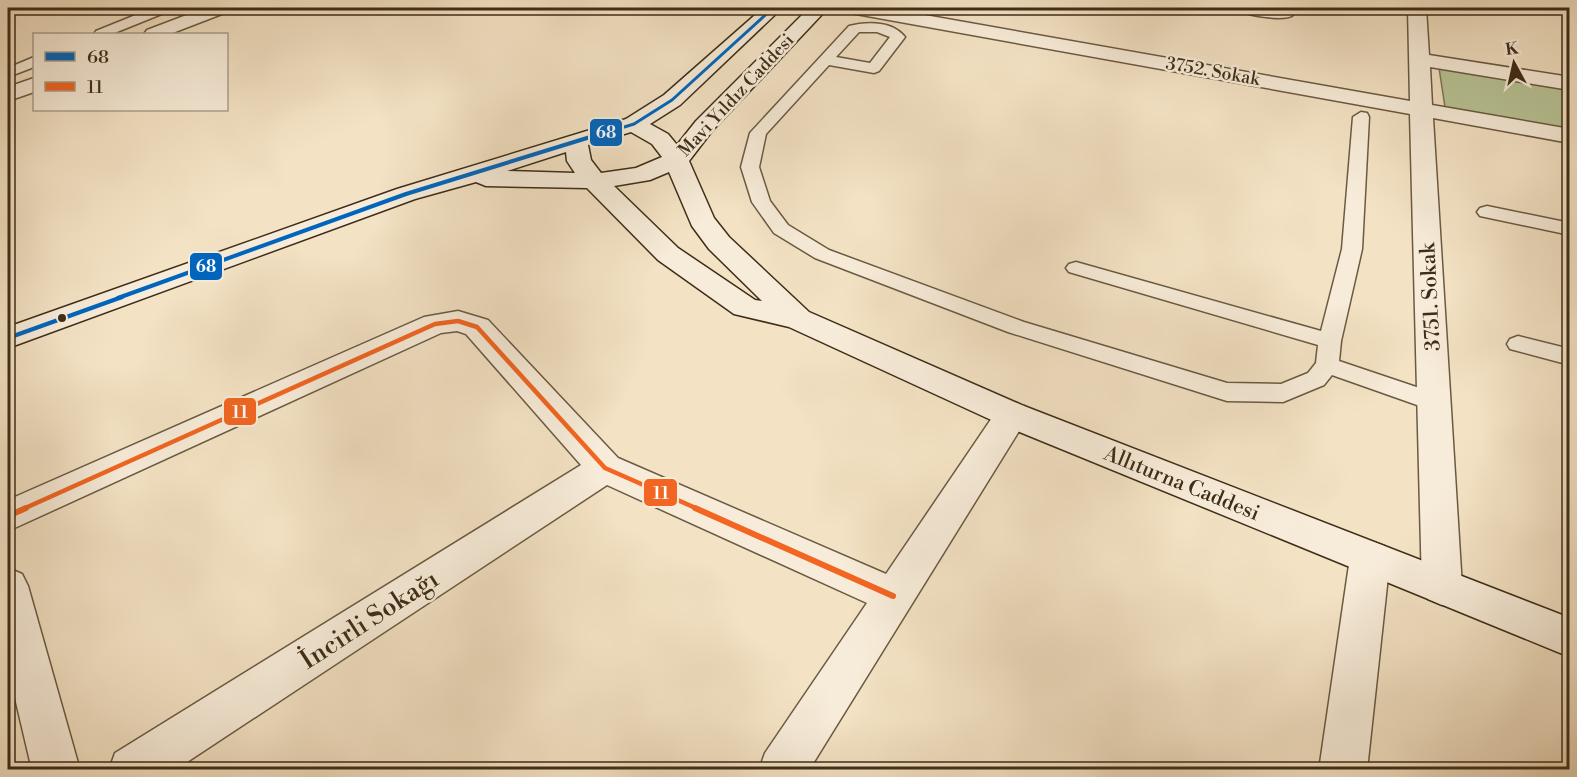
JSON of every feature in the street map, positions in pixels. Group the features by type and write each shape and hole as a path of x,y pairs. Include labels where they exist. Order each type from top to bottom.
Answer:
{"street":[{"path":"157,33 220,8"},
{"name":"Mavi Yıldız Caddesi","path":"8,338 406,194 634,124 672,100 773,8"},
{"name":"Mavi Yıldız Caddesi","path":"467,177 594,181 641,175 676,160 704,126 819,8"},
{"name":"3752. Sokak","path":"856,8 884,10 1569,136"},
{"name":"3751. Sokak","path":"1417,8 1442,587"},
{"path":"1419,59 1569,84"},
{"path":"8,95 33,84"},
{"name":"Allıturna Caddesi","path":"634,124 660,139 676,160 700,220 719,243 747,273 798,319"},
{"name":"Allıturna Caddesi","path":"576,142 579,161 594,181 668,254 745,307 798,319 1012,415 1569,638"},
{"path":"8,516 435,324 458,321 477,327 605,468 893,596"},
{"path":"782,770 1012,415"},
{"name":"İncirli Sokağı","path":"132,770 605,468"},
{"path":"1343,770 1370,558"},
{"path":"8,586 57,770"}],"lane":[{"path":"103,33 164,8"},
{"path":"1241,8 1286,15"},
{"path":"827,60 758,133 750,166 761,202 781,229 822,254 1016,327 1227,392 1283,393 1316,379 1327,365 1330,340 1352,249 1361,117"},
{"path":"8,73 33,62"},
{"path":"1487,212 1569,229"},
{"path":"1076,268 1330,340"},
{"path":"1518,344 1569,357"},
{"path":"1327,365 1434,402"}],"green space":[{"path":"1439,68 1569,90 1569,129 1445,107"}],"transit line":[{"name":"68","path":"8,338 406,194 634,124 672,100 773,8"},
{"name":"11","path":"8,516 435,324 458,321 477,327 605,468 893,596"}]}
